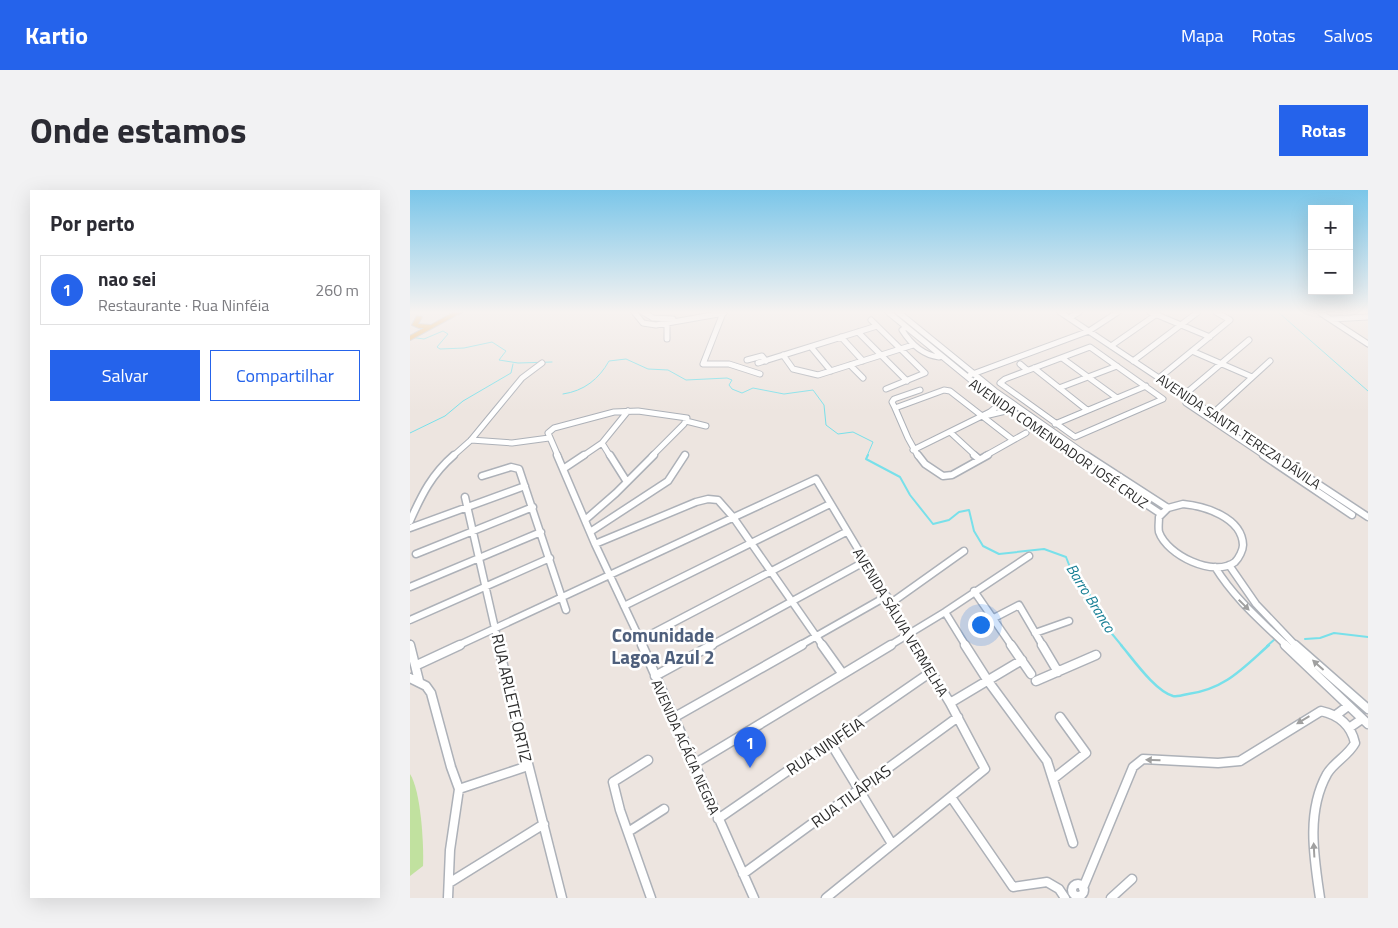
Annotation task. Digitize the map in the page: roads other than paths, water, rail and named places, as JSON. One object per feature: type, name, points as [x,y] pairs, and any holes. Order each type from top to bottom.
[{"type":"street","points":[[711,345],[703,364],[729,364],[760,374]]},
{"type":"street","points":[[758,363],[817,345]]},
{"type":"street","points":[[848,345],[863,361]]},
{"type":"street","points":[[871,345],[907,381]]},
{"type":"street","points":[[886,389],[925,373],[897,345]]},
{"type":"street","points":[[783,355],[793,369],[818,375],[913,345]]},
{"type":"street","points":[[913,345],[932,357],[939,357]]},
{"type":"street","name":"AVENIDA COMENDADOR JOSÉ CRUZ","points":[[925,345],[964,377],[1099,476],[1162,514]]},
{"type":"street","name":"AVENIDA COMENDADOR JOSÉ CRUZ","points":[[935,345],[1027,414],[1168,508]]},
{"type":"street","points":[[964,377],[1051,345]]},
{"type":"street","points":[[1133,361],[1155,345]]},
{"type":"street","points":[[1159,378],[1200,345]]},
{"type":"street","points":[[1184,395],[1243,345]]},
{"type":"street","points":[[1088,346],[1162,397],[1163,400],[1077,436],[1071,435],[1034,409],[1024,405],[1000,383],[1002,380],[1062,358],[1088,346]]},
{"type":"street","name":"AVENIDA SANTA TEREZA DÁVILA","points":[[1111,346],[1368,517]]},
{"type":"street","points":[[811,347],[831,371]]},
{"type":"street","points":[[1192,351],[1252,377]]},
{"type":"street","points":[[747,360],[760,356],[774,366]]},
{"type":"street","points":[[1062,358],[1117,398]]},
{"type":"street","points":[[1212,414],[1270,361]]},
{"type":"street","points":[[410,521],[422,494],[439,468],[471,440],[520,381],[542,364]]},
{"type":"street","points":[[850,364],[863,378]]},
{"type":"street","points":[[1020,364],[1027,370]]},
{"type":"street","points":[[1059,388],[1117,366]]},
{"type":"street","points":[[1034,368],[1087,410]]},
{"type":"street","points":[[1055,424],[1146,386]]},
{"type":"street","points":[[920,390],[893,400],[895,408],[913,450],[932,469],[940,475],[946,476]]},
{"type":"street","points":[[895,408],[948,390],[1013,440]]},
{"type":"street","points":[[1186,403],[1352,515]]},
{"type":"street","points":[[913,450],[983,416],[1001,404]]},
{"type":"street","points":[[1027,414],[1034,409]]},
{"type":"street","points":[[983,416],[1010,410]]},
{"type":"street","points":[[471,440],[518,443],[549,435],[595,416],[628,411],[686,419],[706,426]]},
{"type":"street","points":[[563,469],[602,443],[628,411]]},
{"type":"street","points":[[585,520],[627,482],[686,419]]},
{"type":"street","points":[[950,432],[979,459]]},
{"type":"street","name":"AVENIDA COMENDADOR JOSÉ CRUZ","points":[[946,476],[1026,434]]},
{"type":"street","name":"AVENIDA ACÁCIA NEGRA","points":[[549,435],[594,544],[640,640],[754,898]]},
{"type":"street","points":[[602,443],[627,482]]},
{"type":"street","points":[[590,532],[668,481],[675,474],[686,454]]},
{"type":"street","points":[[482,476],[516,467],[520,471],[566,610]]},
{"type":"street","name":"AVENIDA SÁLVIA VERMELHA","points":[[733,517],[816,479],[958,717],[985,766],[983,772],[951,796]]},
{"type":"street","points":[[410,528],[525,486]]},
{"type":"street","name":"RUA ARLETE ORTIZ","points":[[465,497],[484,588],[562,898]]},
{"type":"street","points":[[594,544],[696,502],[708,499],[718,500],[752,543],[791,602],[842,673]]},
{"type":"street","points":[[624,606],[830,504]]},
{"type":"street","name":"AVENIDA COMENDADOR JOSÉ CRUZ","points":[[1183,504],[1195,505],[1213,511],[1229,521],[1240,535],[1243,548],[1240,557],[1229,565],[1215,567],[1190,561],[1168,546],[1158,529],[1158,520],[1168,508],[1183,504]]},
{"type":"street","points":[[416,554],[533,507]]},
{"type":"street","points":[[417,666],[733,517]]},
{"type":"street","points":[[410,587],[541,532]]},
{"type":"street","points":[[640,640],[846,532]]},
{"type":"street","points":[[673,718],[816,636],[889,600],[964,551]]},
{"type":"street","points":[[694,764],[945,612],[1029,556]]},
{"type":"street","points":[[410,620],[550,558]]},
{"type":"street","points":[[655,676],[864,562]]},
{"type":"street","points":[[1229,565],[1250,596],[1293,642],[1368,709]]},
{"type":"street","points":[[1215,567],[1240,602],[1365,721],[1349,728]]},
{"type":"street","points":[[974,591],[1031,674]]},
{"type":"street","points":[[994,618],[1019,605],[1058,672]]},
{"type":"street","points":[[945,612],[988,681],[1047,761],[1073,843]]},
{"type":"street","points":[[1036,633],[1069,621]]},
{"type":"street","points":[[410,644],[417,666],[414,679],[426,686],[431,693],[451,768],[459,789],[452,827],[448,898]]},
{"type":"street","points":[[1036,681],[1096,655]]},
{"type":"street","points":[[950,704],[1022,660]]},
{"type":"street","name":"RUA NINFÉIA","points":[[718,818],[931,672]]},
{"type":"street","points":[[1336,715],[1348,706]]},
{"type":"street","points":[[1084,893],[1133,767],[1138,761],[1150,759],[1218,763],[1240,761],[1266,747],[1319,711],[1336,715],[1349,728],[1355,743],[1351,750],[1327,772],[1318,794],[1312,826],[1314,858],[1320,898]]},
{"type":"street","name":"RUA TILÁPIAS","points":[[743,874],[958,717]]},
{"type":"street","points":[[1053,779],[1086,753],[1060,717]]},
{"type":"street","points":[[830,742],[892,844]]},
{"type":"street","points":[[648,760],[613,782],[651,898]]},
{"type":"street","points":[[459,789],[528,766]]},
{"type":"street","points":[[826,898],[951,796],[1006,880],[1013,887],[1021,887],[1043,880],[1051,882],[1065,898]]},
{"type":"street","points":[[628,832],[664,809]]},
{"type":"street","points":[[449,883],[544,824]]},
{"type":"street","points":[[1111,898],[1132,880]]},
{"type":"waterway","points":[[439,345],[437,347],[440,349],[464,348],[478,345]]},
{"type":"waterway","points":[[497,345],[506,351],[499,360],[518,363],[552,362]]},
{"type":"waterway","points":[[1316,345],[1368,391]]},
{"type":"waterway","name":"Barro Branco","points":[[563,394],[578,390],[596,379],[609,361],[626,359],[648,369],[668,370],[686,380],[727,378],[732,380],[729,385],[732,389],[742,393],[753,388],[784,394],[813,390],[824,405],[826,425],[838,434],[853,432],[873,442],[867,456]]},
{"type":"waterway","points":[[410,433],[445,416],[463,401],[511,373],[513,364]]},
{"type":"waterway","name":"Barro Branco","points":[[868,455],[866,459],[900,477],[910,495],[933,524],[949,520],[959,512],[969,510],[974,531],[983,546],[999,554],[1044,549],[1066,557],[1073,575],[1090,595],[1108,629],[1122,646]]},
{"type":"waterway","name":"Barro Branco","points":[[1305,639],[1320,638],[1334,633],[1368,637]]},
{"type":"waterway","name":"Barro Branco","points":[[1267,646],[1275,639]]},
{"type":"waterway","name":"Barro Branco","points":[[1121,645],[1159,688],[1173,696],[1201,691],[1223,682],[1242,669],[1269,645]]},
{"type":"place","name":"nao sei","points":[[750,768]]},
{"type":"district","name":"Comunidade Lagoa Azul 2","points":[[663,645]]}]
